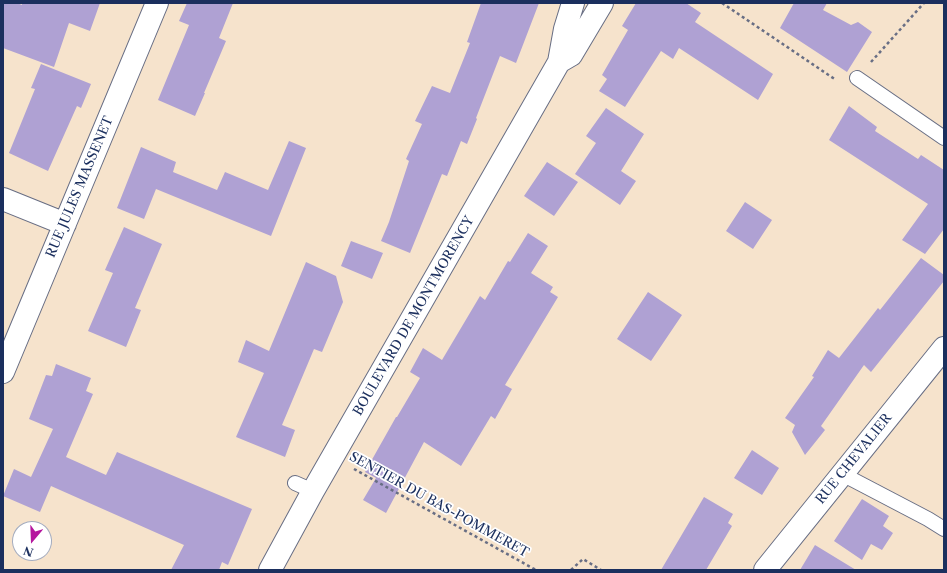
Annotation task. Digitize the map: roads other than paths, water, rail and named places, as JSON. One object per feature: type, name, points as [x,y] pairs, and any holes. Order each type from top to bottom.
[{"type":"street","name":"RUE JULES MASSENET","points":[[3,372],[157,3]]},
{"type":"street","name":"BOULEVARD DE MONTMORENCY","points":[[270,570],[304,487],[333,457],[559,62],[565,29],[574,3]]},
{"type":"street","name":"BOULEVARD DE MONTMORENCY","points":[[559,62],[571,55],[602,3]]},
{"type":"street","points":[[3,199],[65,224]]},
{"type":"street","name":"RUE CHEVALIER","points":[[764,570],[944,348]]},
{"type":"lane","points":[[857,78],[944,138]]},
{"type":"lane","points":[[842,474],[928,519],[944,529]]}]
